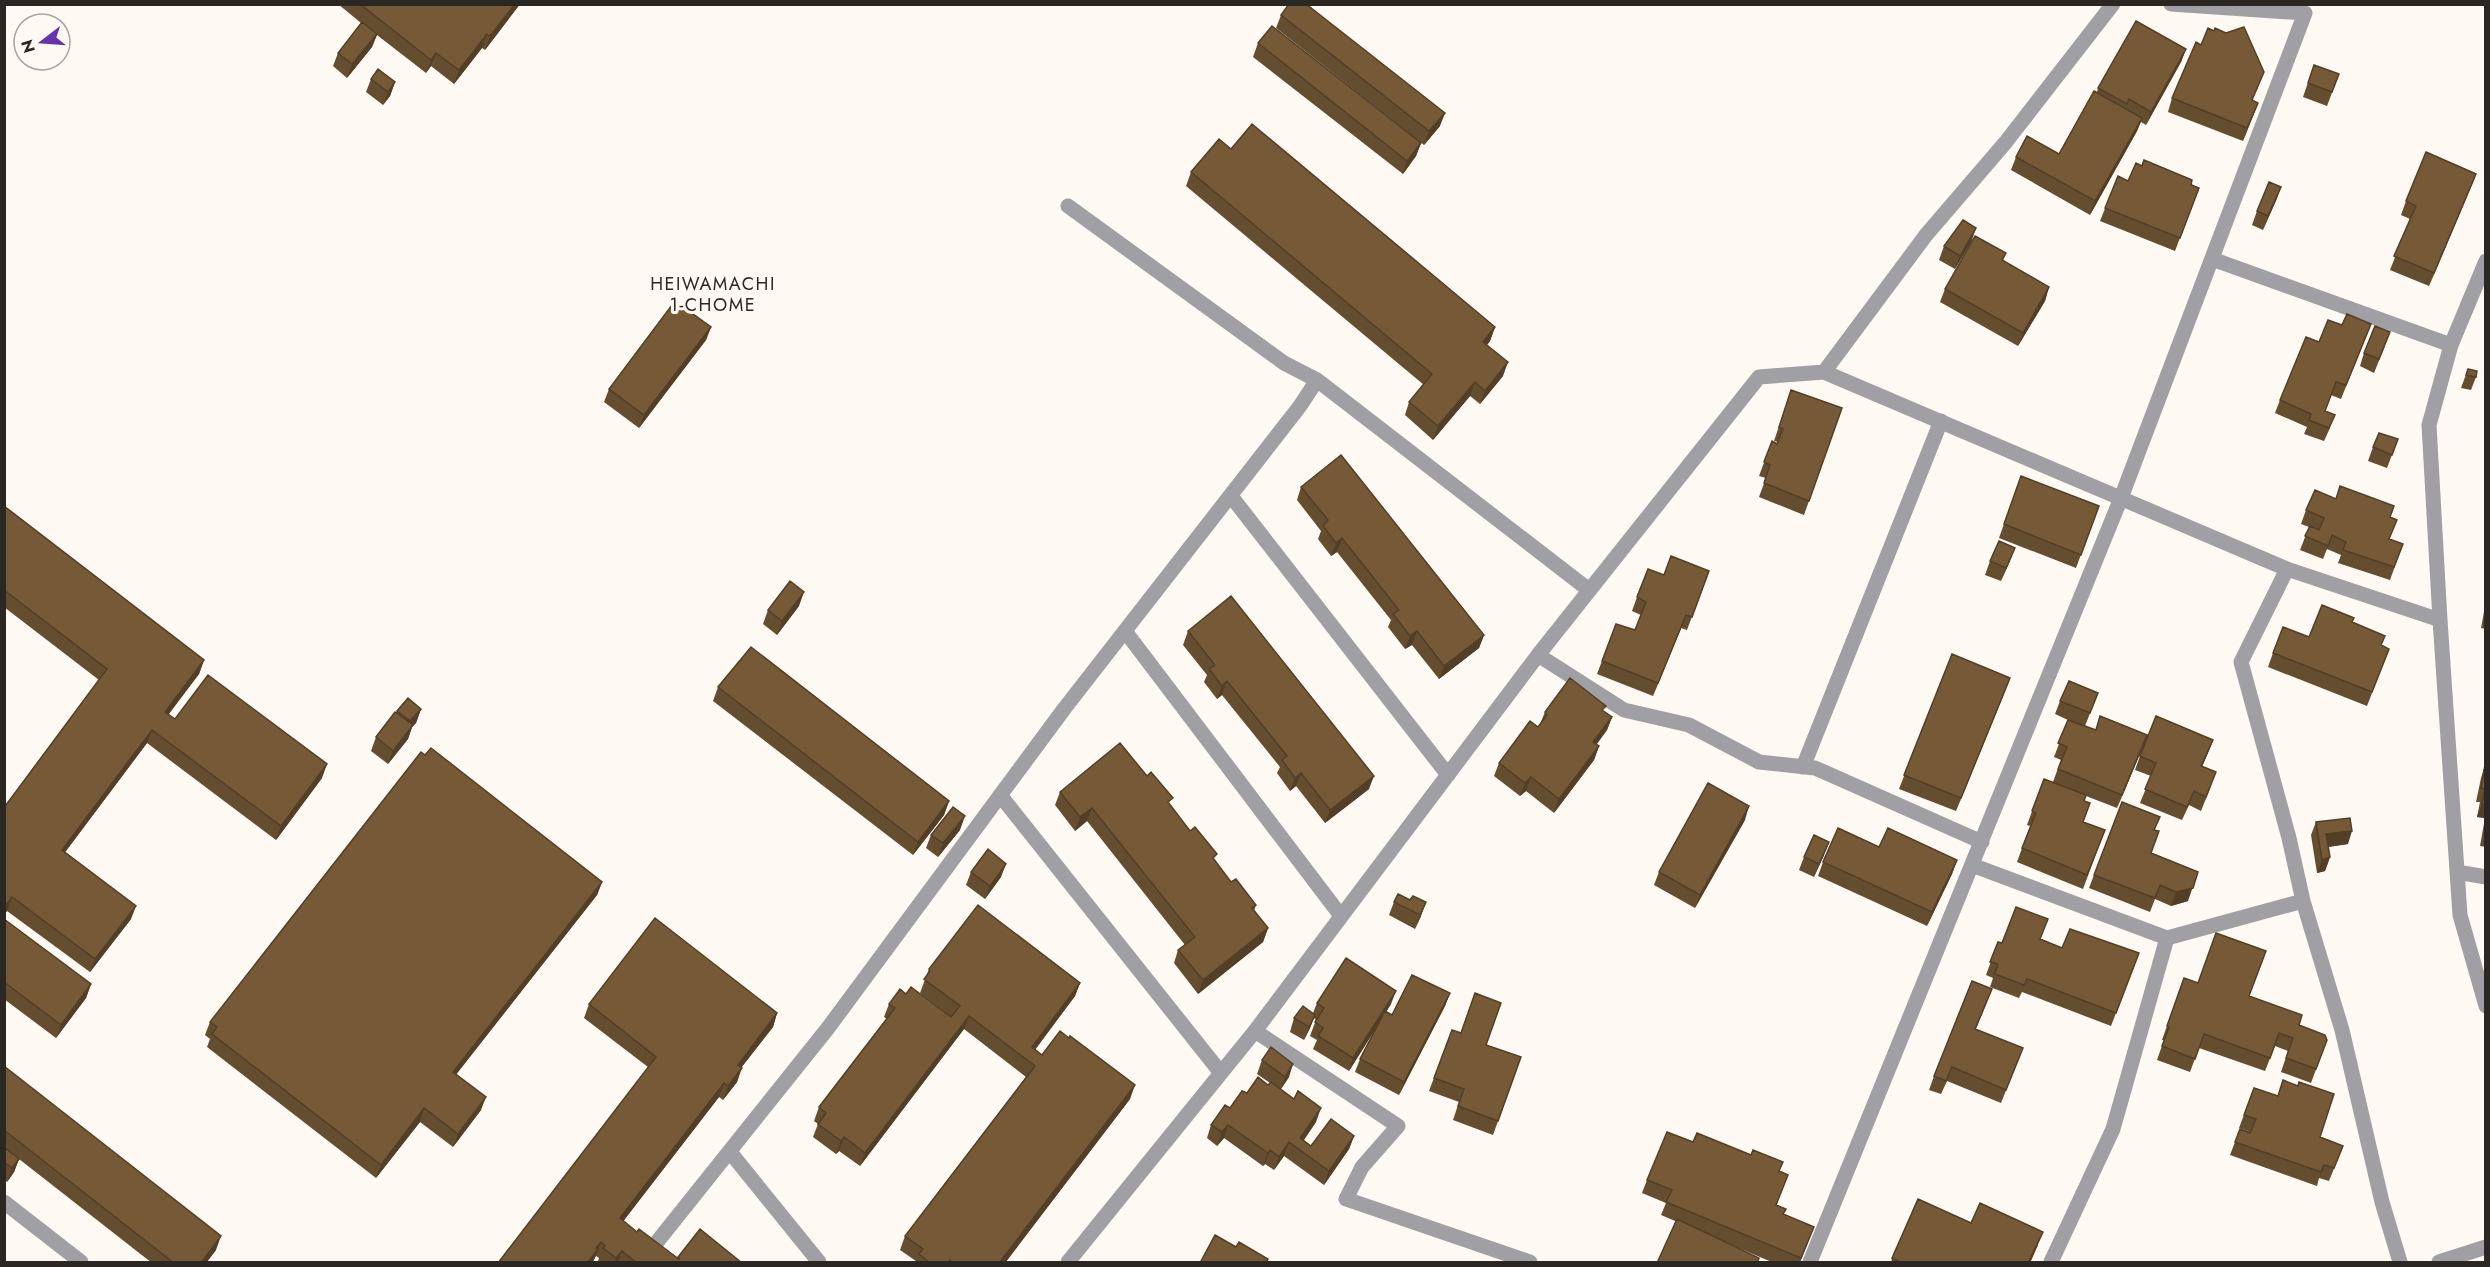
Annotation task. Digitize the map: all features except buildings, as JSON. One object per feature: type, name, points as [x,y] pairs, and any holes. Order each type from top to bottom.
[{"type":"street","points":[[1824,372],[1926,235],[2005,143],[2113,4]]},
{"type":"street","points":[[1810,1263],[2121,498],[2307,9],[2171,4]]},
{"type":"street","points":[[1068,206],[1284,363],[1317,380],[1589,590]]},
{"type":"street","points":[[2212,259],[2451,345]]},
{"type":"street","points":[[2486,261],[2451,345],[2429,425],[2460,915],[2486,1006]]},
{"type":"street","points":[[1068,1263],[1255,1031],[1538,655],[1759,377],[1824,372],[2287,569],[2440,620]]},
{"type":"street","points":[[641,1263],[828,1028],[1000,795],[1300,406],[1317,380]]},
{"type":"street","points":[[1803,767],[1941,421]]},
{"type":"street","points":[[1231,496],[1448,775]]},
{"type":"street","points":[[2287,569],[2241,662],[2289,838],[2302,901],[2342,1030],[2382,1202],[2400,1263]]},
{"type":"street","points":[[1125,631],[1341,916]]},
{"type":"street","points":[[1538,655],[1624,710],[1689,725],[1759,762],[1815,768],[1982,842]]},
{"type":"street","points":[[1000,795],[1221,1072]]},
{"type":"street","points":[[1972,865],[2167,938],[2302,901]]},
{"type":"street","points":[[2457,872],[2486,877]]},
{"type":"street","points":[[2051,1263],[2113,1130],[2167,938]]},
{"type":"street","points":[[1255,1031],[1398,1126],[1362,1167],[1346,1199],[1530,1263]]},
{"type":"street","points":[[730,1152],[819,1263]]},
{"type":"street","points":[[4,1202],[81,1263]]},
{"type":"street","points":[[2439,1263],[2486,1247]]},
{"type":"district","name":"HEIWAMACHI 1-CHOME","points":[[713,294]]}]
